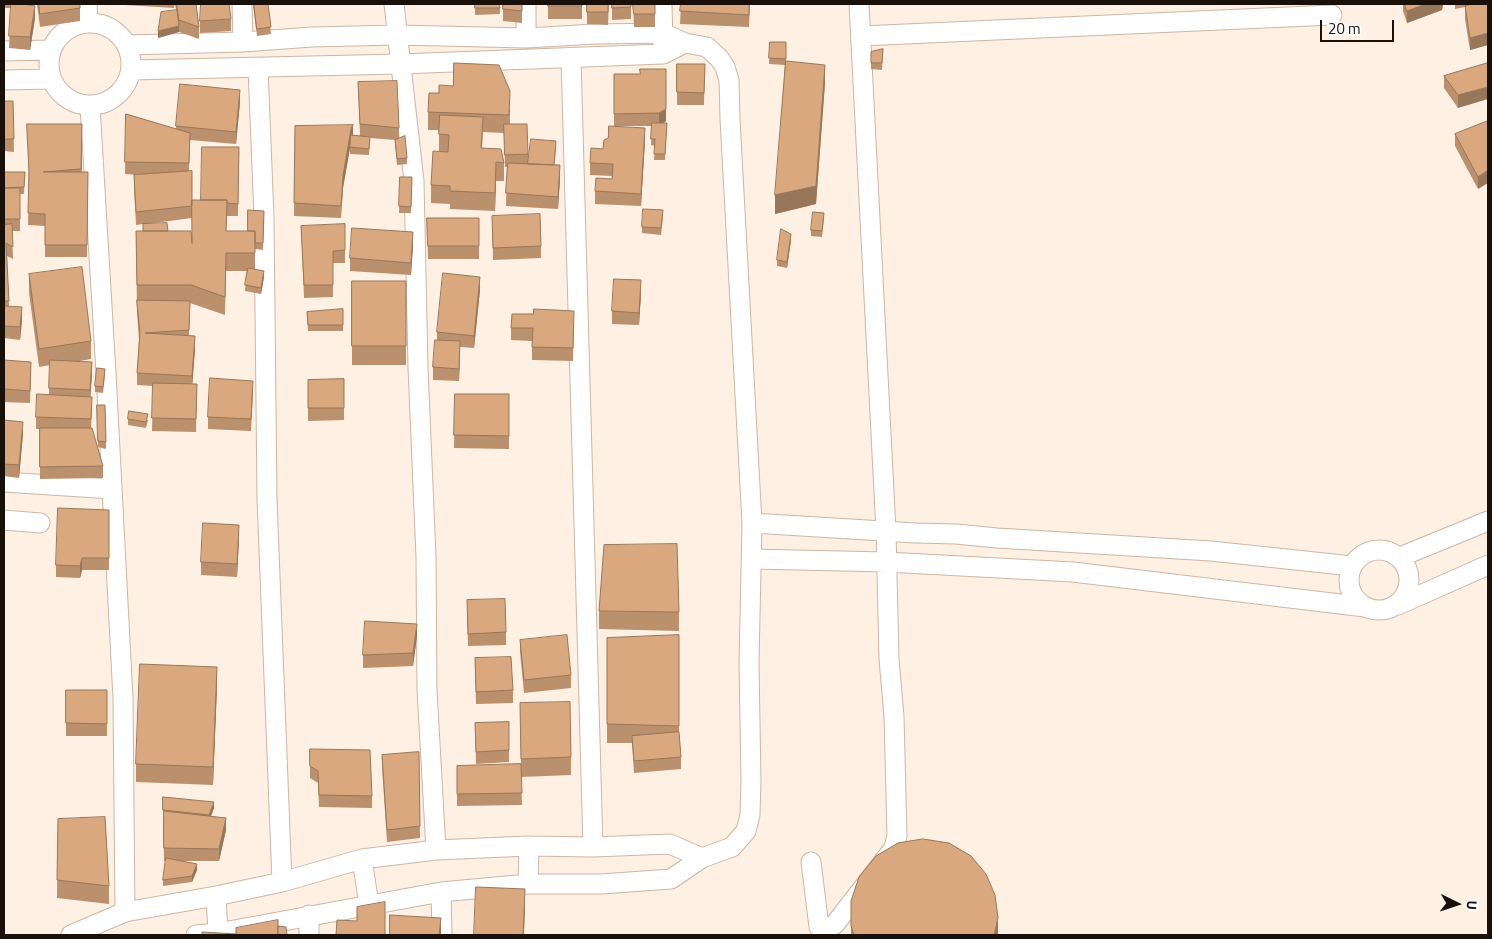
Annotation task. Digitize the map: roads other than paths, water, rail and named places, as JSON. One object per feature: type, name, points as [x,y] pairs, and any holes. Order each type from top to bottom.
[{"type":"street","points":[[87,4],[88,23]]},
{"type":"street","points":[[242,4],[243,42]]},
{"type":"street","points":[[394,4],[414,181],[418,367],[426,557],[427,690],[436,850]]},
{"type":"street","points":[[526,4],[526,38]]},
{"type":"street","points":[[662,4],[664,54]]},
{"type":"street","points":[[811,862],[819,927],[827,930],[835,924],[894,848],[897,836],[894,716],[888,659],[886,532],[859,4]]},
{"type":"street","points":[[861,36],[1332,16]]},
{"type":"street","points":[[88,23],[96,23],[111,28],[117,33],[127,45],[131,61],[131,70],[127,82],[120,93],[109,101],[90,106],[78,104],[66,98],[57,90],[48,65],[51,50],[59,36],[66,30],[88,23]]},
{"type":"street","points":[[127,45],[397,35],[526,38],[663,33],[686,43],[707,47],[712,50],[725,67],[729,80],[752,523],[749,664],[752,780],[750,815],[746,831],[732,847],[702,858],[672,880],[601,884],[528,884],[441,892],[196,935]]},
{"type":"street","points":[[131,70],[400,64],[664,54],[686,43]]},
{"type":"street","points":[[4,50],[51,50]]},
{"type":"street","points":[[570,58],[593,847]]},
{"type":"street","points":[[258,68],[264,217],[267,499],[282,882]]},
{"type":"street","points":[[4,80],[52,79]]},
{"type":"street","points":[[90,106],[123,698],[126,912]]},
{"type":"street","points":[[4,482],[112,489]]},
{"type":"street","points":[[4,520],[40,523]]},
{"type":"street","points":[[752,523],[1211,551],[1352,566]]},
{"type":"street","points":[[1400,557],[1486,528]]},
{"type":"street","points":[[1073,572],[1074,543]]},
{"type":"street","points":[[1365,607],[1350,589],[1350,574],[1352,566],[1363,554],[1378,550],[1393,553],[1400,557],[1408,570],[1409,586],[1402,600],[1396,606]]},
{"type":"street","points":[[752,559],[886,562],[1073,572],[1365,607],[1373,610],[1396,606],[1488,565]]},
{"type":"street","points":[[71,935],[126,912],[282,882],[362,860],[436,850],[529,846],[593,847],[670,844],[702,858]]},
{"type":"street","points":[[528,884],[529,846]]},
{"type":"street","points":[[362,860],[369,905]]},
{"type":"street","points":[[441,892],[442,935]]},
{"type":"street","points":[[216,896],[218,932]]},
{"type":"street","points":[[309,915],[309,935]]}]
